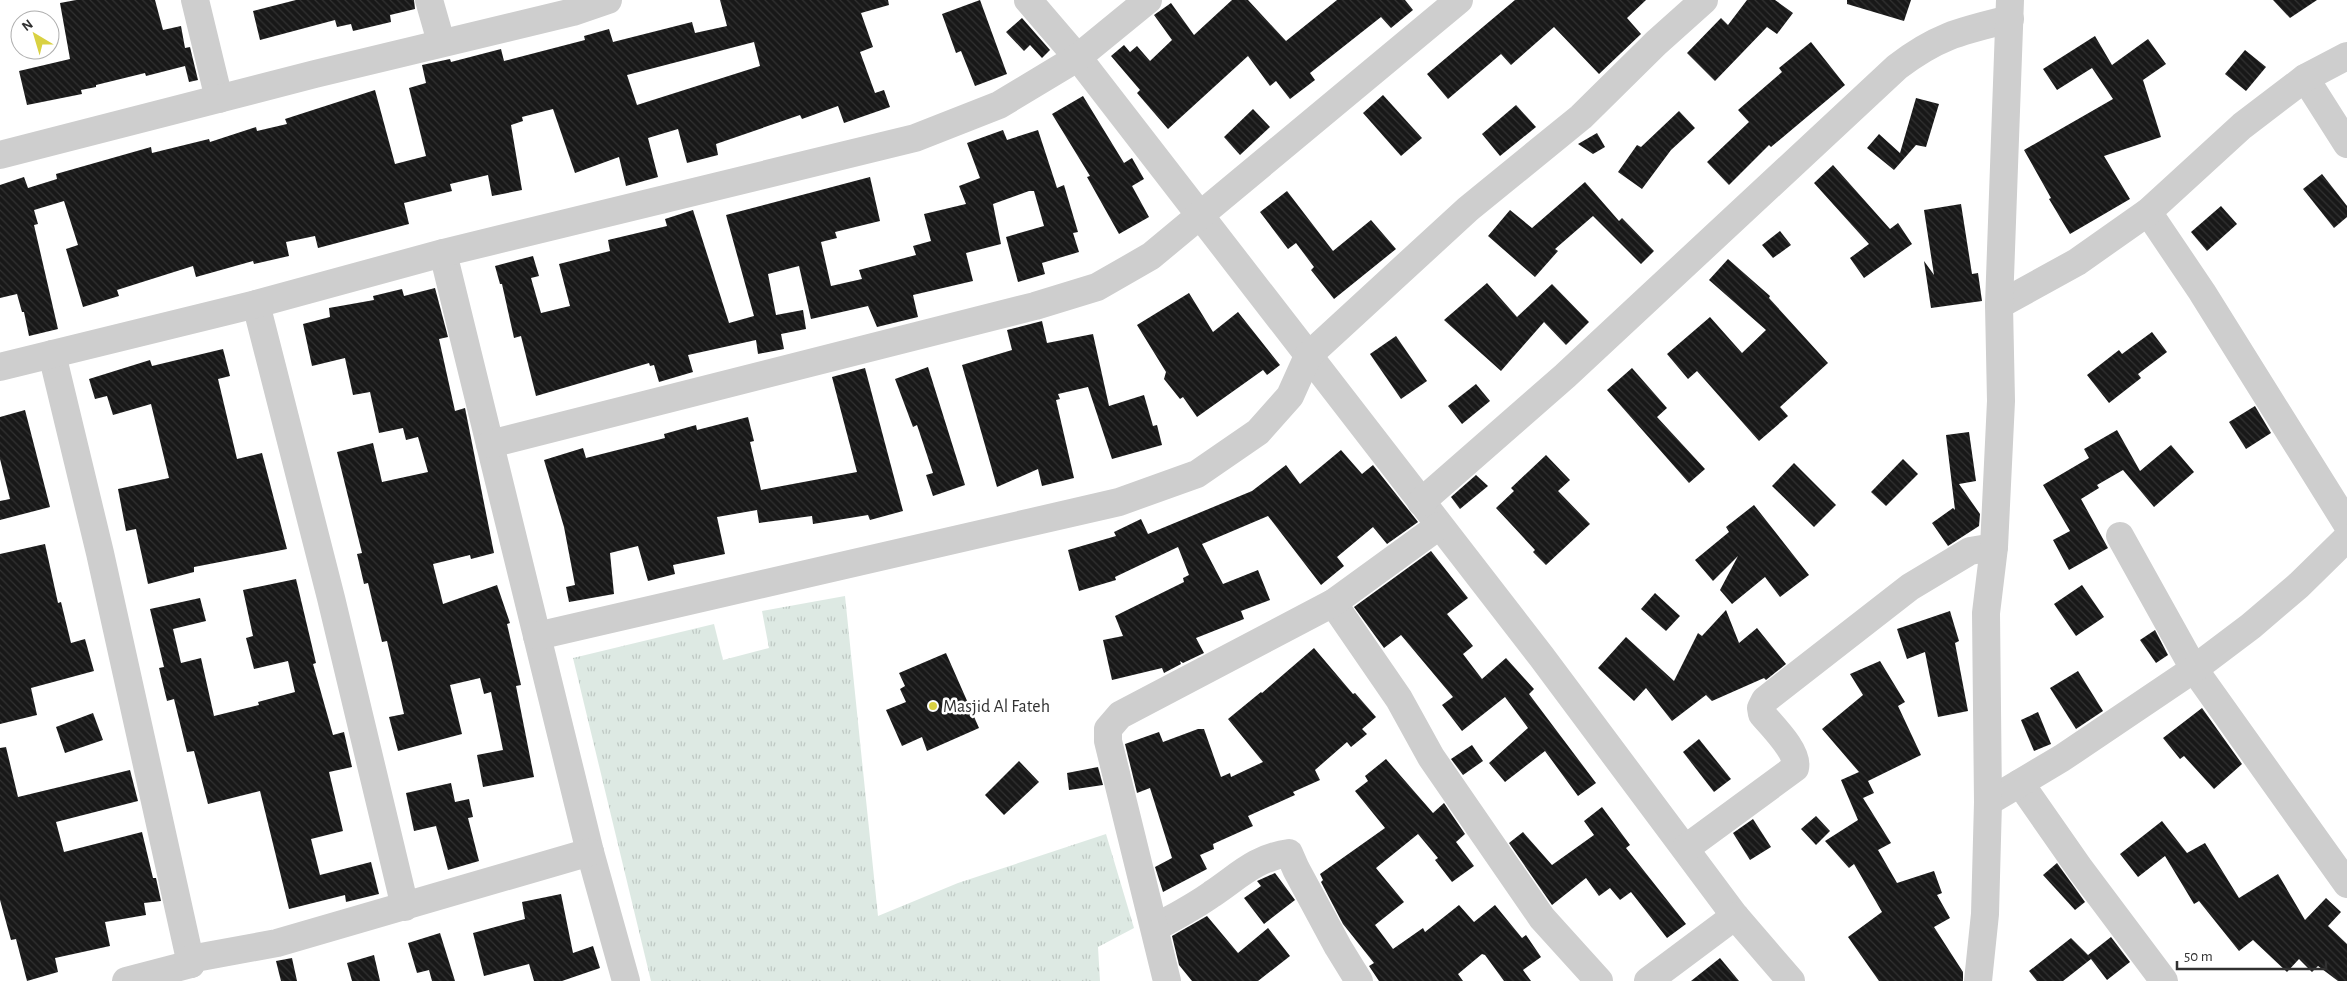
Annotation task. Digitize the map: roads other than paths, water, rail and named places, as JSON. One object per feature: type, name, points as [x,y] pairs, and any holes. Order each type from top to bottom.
[{"type":"street","points":[[195,0],[219,98]]},
{"type":"street","points":[[429,0],[441,42]]},
{"type":"street","points":[[0,155],[441,42],[573,12],[608,0]]},
{"type":"street","points":[[1028,0],[1078,58],[1547,663],[1735,916],[1791,981]]},
{"type":"street","points":[[0,367],[256,304],[443,253],[915,138],[999,106],[1078,58],[1148,0]]},
{"type":"street","points":[[490,444],[1025,309],[1097,287],[1151,256],[1199,214],[1460,0]]},
{"type":"street","points":[[537,636],[1119,502],[1197,474],[1258,432],[1290,396],[1308,356],[1468,209],[1580,116],[1704,0]]},
{"type":"street","points":[[1421,502],[1564,376],[1897,68],[1937,40],[2010,10],[1999,305],[2001,401],[1994,547],[1986,613],[1988,802],[1985,914],[1978,981]]},
{"type":"street","points":[[1999,305],[2077,262],[2148,212],[2242,126],[2305,78],[2347,56]]},
{"type":"street","points":[[2305,78],[2347,144]]},
{"type":"street","points":[[2148,212],[2202,292],[2347,524]]},
{"type":"street","points":[[443,253],[590,852],[626,981]]},
{"type":"street","points":[[256,304],[331,598],[405,907]]},
{"type":"street","points":[[52,354],[100,553],[195,968]]},
{"type":"street","points":[[1167,981],[1108,741],[1108,728],[1120,715],[1333,603],[1439,526]]},
{"type":"street","points":[[2120,536],[2194,668],[2347,884]]},
{"type":"street","points":[[1988,802],[2062,758],[2194,668],[2250,626],[2299,585],[2347,538]]},
{"type":"street","points":[[1686,848],[1795,768],[1796,762],[1792,751],[1762,714],[1761,708],[1765,700],[1910,587],[1970,551],[1994,547]]},
{"type":"street","points":[[1333,603],[1399,699],[1431,757],[1542,918],[1599,981]]},
{"type":"street","points":[[2020,783],[2080,869],[2164,981]]},
{"type":"street","points":[[126,981],[195,968],[590,852]]},
{"type":"street","points":[[1155,928],[1210,896],[1254,864],[1271,856],[1289,853],[1338,947],[1359,981]]},
{"type":"street","points":[[1648,981],[1735,916]]},
{"type":"place","name":"Masjid Al Fateh","points":[[933,706]]}]
